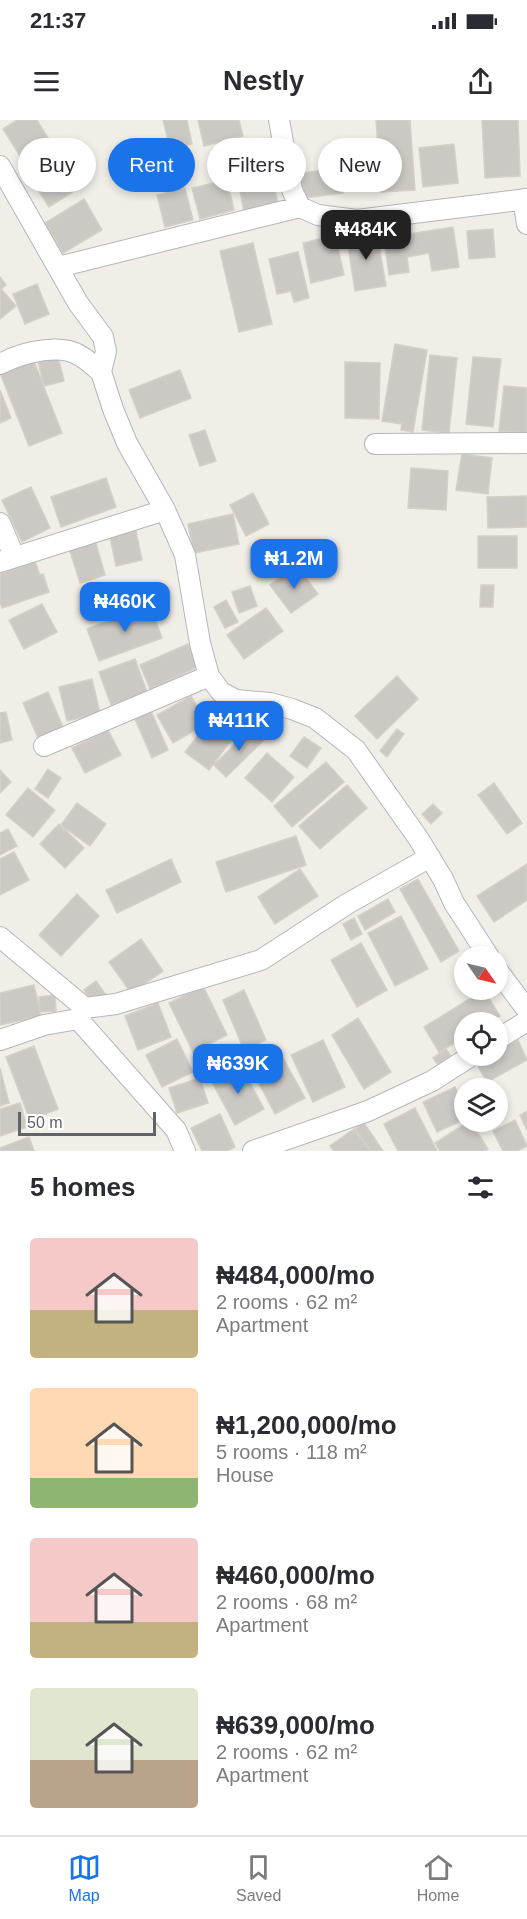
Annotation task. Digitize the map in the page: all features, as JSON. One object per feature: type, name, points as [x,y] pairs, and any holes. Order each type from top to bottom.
[{"type":"street","points":[[279,120],[292,190],[300,207]]},
{"type":"street","points":[[0,166],[78,303],[103,337],[106,351],[101,372],[113,409],[127,443],[165,510],[185,555],[200,643],[209,676],[221,692],[236,700],[270,703],[292,708],[315,718],[356,750],[376,775],[430,857],[454,903],[482,946]]},
{"type":"street","points":[[58,267],[300,207],[318,215],[357,220],[525,199],[527,224]]},
{"type":"street","points":[[0,364],[11,358],[48,350],[69,351],[82,356],[101,372]]},
{"type":"street","points":[[375,444],[527,443]]},
{"type":"street","points":[[0,523],[7,559],[165,510]]},
{"type":"street","points":[[44,746],[209,676]]},
{"type":"street","points":[[0,1040],[81,1013],[261,960],[347,904],[430,857]]},
{"type":"street","points":[[0,937],[81,1013],[176,1130],[185,1151]]},
{"type":"street","points":[[508,984],[527,1010]]},
{"type":"street","points":[[508,1033],[527,1021]]},
{"type":"street","points":[[253,1151],[368,1111],[432,1081],[455,1066]]},
{"type":"building","points":[[17,120],[37,120],[48,138],[18,138],[18,153],[3,129]]},
{"type":"building","points":[[163,120],[187,120],[191,138],[167,138]]},
{"type":"building","points":[[198,120],[239,120],[243,136],[207,138],[207,145],[204,146]]},
{"type":"building","points":[[376,120],[410,120],[415,190],[402,191],[402,138],[377,138]]},
{"type":"building","points":[[482,120],[518,120],[520,176],[485,178]]},
{"type":"building","points":[[454,144],[458,183],[423,187],[419,148]]},
{"type":"building","points":[[318,171],[318,192],[343,193],[304,198],[306,172]]},
{"type":"building","points":[[207,185],[207,192],[230,192],[234,210],[200,219],[193,192],[195,192],[195,187]]},
{"type":"building","points":[[39,192],[72,192],[49,207]]},
{"type":"building","points":[[186,192],[193,220],[165,227],[157,195]]},
{"type":"building","points":[[240,192],[275,192],[279,211],[245,217]]},
{"type":"building","points":[[84,199],[102,230],[63,253],[45,223]]},
{"type":"building","points":[[453,227],[459,267],[432,271],[429,253],[407,257],[409,272],[389,275],[384,238]]},
{"type":"building","points":[[493,229],[495,257],[469,259],[467,231]]},
{"type":"building","points":[[372,230],[373,235],[377,234],[386,286],[355,291],[347,239],[357,237],[356,233]]},
{"type":"building","points":[[335,235],[344,275],[311,283],[303,243]]},
{"type":"building","points":[[253,243],[272,324],[239,332],[220,251]]},
{"type":"building","points":[[298,252],[309,298],[294,302],[291,291],[277,294],[269,259]]},
{"type":"building","points":[[0,277],[6,285],[1,289],[16,306],[0,319]]},
{"type":"building","points":[[37,284],[49,314],[25,324],[13,294]]},
{"type":"building","points":[[395,344],[427,350],[413,432],[401,430],[402,424],[382,421]]},
{"type":"building","points":[[430,355],[457,358],[449,433],[422,430]]},
{"type":"building","points":[[58,357],[64,381],[44,386],[38,362]]},
{"type":"building","points":[[473,357],[501,359],[493,427],[466,424]]},
{"type":"building","points":[[33,359],[62,433],[29,446],[0,373]]},
{"type":"building","points":[[345,362],[380,363],[379,419],[345,418]]},
{"type":"building","points":[[180,370],[191,398],[140,418],[129,390]]},
{"type":"building","points":[[504,386],[527,388],[527,433],[499,431]]},
{"type":"building","points":[[0,390],[11,418],[0,423]]},
{"type":"building","points":[[205,430],[216,461],[200,466],[189,435]]},
{"type":"building","points":[[462,454],[492,458],[488,494],[456,490]]},
{"type":"building","points":[[411,468],[448,471],[446,510],[408,508]]},
{"type":"building","points":[[106,478],[116,507],[61,527],[51,497]]},
{"type":"building","points":[[31,487],[50,528],[22,542],[2,500]]},
{"type":"building","points":[[253,493],[269,524],[246,536],[230,505]]},
{"type":"building","points":[[527,496],[527,527],[488,528],[487,497]]},
{"type":"building","points":[[233,514],[239,544],[194,553],[188,524]]},
{"type":"building","points":[[135,527],[142,560],[116,566],[109,532]]},
{"type":"building","points":[[478,536],[517,536],[517,568],[478,568]]},
{"type":"building","points":[[95,540],[105,575],[80,583],[69,548]]},
{"type":"building","points":[[35,562],[40,575],[43,574],[49,592],[2,608],[0,574]]},
{"type":"building","points":[[297,566],[318,594],[291,613],[270,585]]},
{"type":"building","points":[[481,585],[494,585],[493,607],[480,607]]},
{"type":"building","points":[[250,586],[257,606],[239,613],[232,592]]},
{"type":"building","points":[[226,600],[238,622],[225,628],[214,607]]},
{"type":"building","points":[[42,604],[57,632],[24,649],[9,620]]},
{"type":"building","points":[[150,605],[162,638],[99,661],[87,629]]},
{"type":"building","points":[[266,608],[283,631],[244,659],[227,635]]},
{"type":"building","points":[[188,644],[198,667],[150,689],[140,665]]},
{"type":"building","points":[[135,659],[147,692],[111,705],[99,672]]},
{"type":"building","points":[[397,676],[418,699],[377,739],[355,716]]},
{"type":"building","points":[[92,679],[100,713],[67,721],[59,687]]},
{"type":"building","points":[[48,692],[63,727],[38,738],[23,703]]},
{"type":"building","points":[[191,696],[207,723],[173,743],[157,715]]},
{"type":"building","points":[[235,704],[252,717],[241,733],[223,721]]},
{"type":"building","points":[[151,711],[168,750],[152,758],[135,719]]},
{"type":"building","points":[[6,712],[12,740],[0,743],[0,713]]},
{"type":"building","points":[[270,719],[279,725],[270,737],[261,731]]},
{"type":"building","points":[[210,720],[233,738],[209,770],[185,752]]},
{"type":"building","points":[[252,727],[264,740],[226,777],[214,765]]},
{"type":"building","points":[[397,729],[404,734],[387,757],[380,751]]},
{"type":"building","points":[[108,730],[121,755],[85,773],[72,748]]},
{"type":"building","points":[[304,737],[321,748],[307,768],[290,756]]},
{"type":"building","points":[[267,753],[294,777],[272,802],[245,778]]},
{"type":"building","points":[[326,762],[344,782],[292,827],[274,806]]},
{"type":"building","points":[[48,769],[61,778],[48,798],[35,789]]},
{"type":"building","points":[[0,770],[11,782],[0,793]]},
{"type":"building","points":[[494,783],[522,823],[507,834],[478,795]]},
{"type":"building","points":[[347,785],[367,808],[320,849],[299,826]]},
{"type":"building","points":[[28,788],[55,810],[33,837],[6,815]]},
{"type":"building","points":[[77,803],[106,824],[90,846],[61,825]]},
{"type":"building","points":[[433,804],[442,813],[431,824],[422,814]]},
{"type":"building","points":[[59,824],[84,848],[65,868],[40,844]]},
{"type":"building","points":[[8,829],[17,846],[0,855],[0,833]]},
{"type":"building","points":[[296,836],[306,865],[226,892],[216,862]]},
{"type":"building","points":[[14,852],[29,880],[0,895],[0,859]]},
{"type":"building","points":[[171,859],[181,882],[117,913],[106,890]]},
{"type":"building","points":[[527,864],[527,900],[494,922],[477,896]]},
{"type":"building","points":[[300,869],[318,896],[275,924],[258,897]]},
{"type":"building","points":[[418,879],[456,946],[454,946],[454,954],[441,962],[400,889]]},
{"type":"building","points":[[77,894],[99,916],[61,956],[39,935]]},
{"type":"building","points":[[388,899],[395,912],[365,930],[358,916]]},
{"type":"building","points":[[401,916],[428,969],[395,986],[368,933]]},
{"type":"building","points":[[354,918],[362,934],[351,940],[343,924]]},
{"type":"building","points":[[141,939],[163,971],[131,993],[109,962]]},
{"type":"building","points":[[361,943],[387,990],[357,1007],[331,960]]},
{"type":"building","points":[[96,981],[106,995],[93,1004],[84,990]]},
{"type":"building","points":[[34,985],[41,1016],[0,1025],[0,993]]},
{"type":"building","points":[[203,986],[227,1035],[193,1052],[169,1003]]},
{"type":"building","points":[[244,990],[266,1040],[244,1050],[223,1000]]},
{"type":"building","points":[[55,995],[56,1011],[40,1012],[39,997]]},
{"type":"building","points":[[468,1000],[490,1000],[498,1012],[454,1012],[454,1043],[439,1052],[424,1027]]},
{"type":"building","points":[[158,1003],[171,1037],[138,1050],[125,1016]]},
{"type":"building","points":[[358,1018],[391,1072],[364,1089],[332,1035]]},
{"type":"building","points":[[177,1039],[193,1072],[162,1087],[146,1055]]},
{"type":"building","points":[[323,1040],[345,1087],[313,1102],[291,1055]]},
{"type":"building","points":[[518,1040],[527,1060],[494,1078],[485,1078],[478,1066],[508,1066],[508,1046]]},
{"type":"building","points":[[34,1046],[58,1109],[30,1120],[6,1057]]},
{"type":"building","points":[[446,1049],[451,1056],[438,1065],[433,1058]]},
{"type":"building","points":[[283,1058],[305,1098],[275,1114],[254,1074]]},
{"type":"building","points":[[241,1066],[264,1109],[235,1125],[212,1082]]},
{"type":"building","points":[[0,1068],[9,1103],[0,1106]]},
{"type":"building","points":[[200,1078],[208,1103],[177,1113],[169,1088]]},
{"type":"building","points":[[454,1087],[454,1124],[437,1132],[423,1102]]},
{"type":"building","points":[[20,1103],[27,1127],[0,1136],[0,1109]]},
{"type":"building","points":[[415,1108],[437,1151],[398,1151],[384,1124]]},
{"type":"building","points":[[527,1111],[527,1130],[520,1115]]},
{"type":"building","points":[[220,1114],[235,1147],[227,1151],[202,1151],[191,1128]]},
{"type":"building","points":[[515,1120],[527,1146],[517,1151],[503,1151],[494,1132],[508,1132],[508,1124]]},
{"type":"building","points":[[364,1123],[383,1151],[371,1151],[355,1129]]},
{"type":"building","points":[[354,1129],[370,1151],[334,1151],[330,1146]]},
{"type":"building","points":[[454,1131],[477,1132],[488,1149],[485,1151],[440,1151],[435,1143]]},
{"type":"building","points":[[29,1137],[34,1151],[0,1151],[0,1148]]}]
